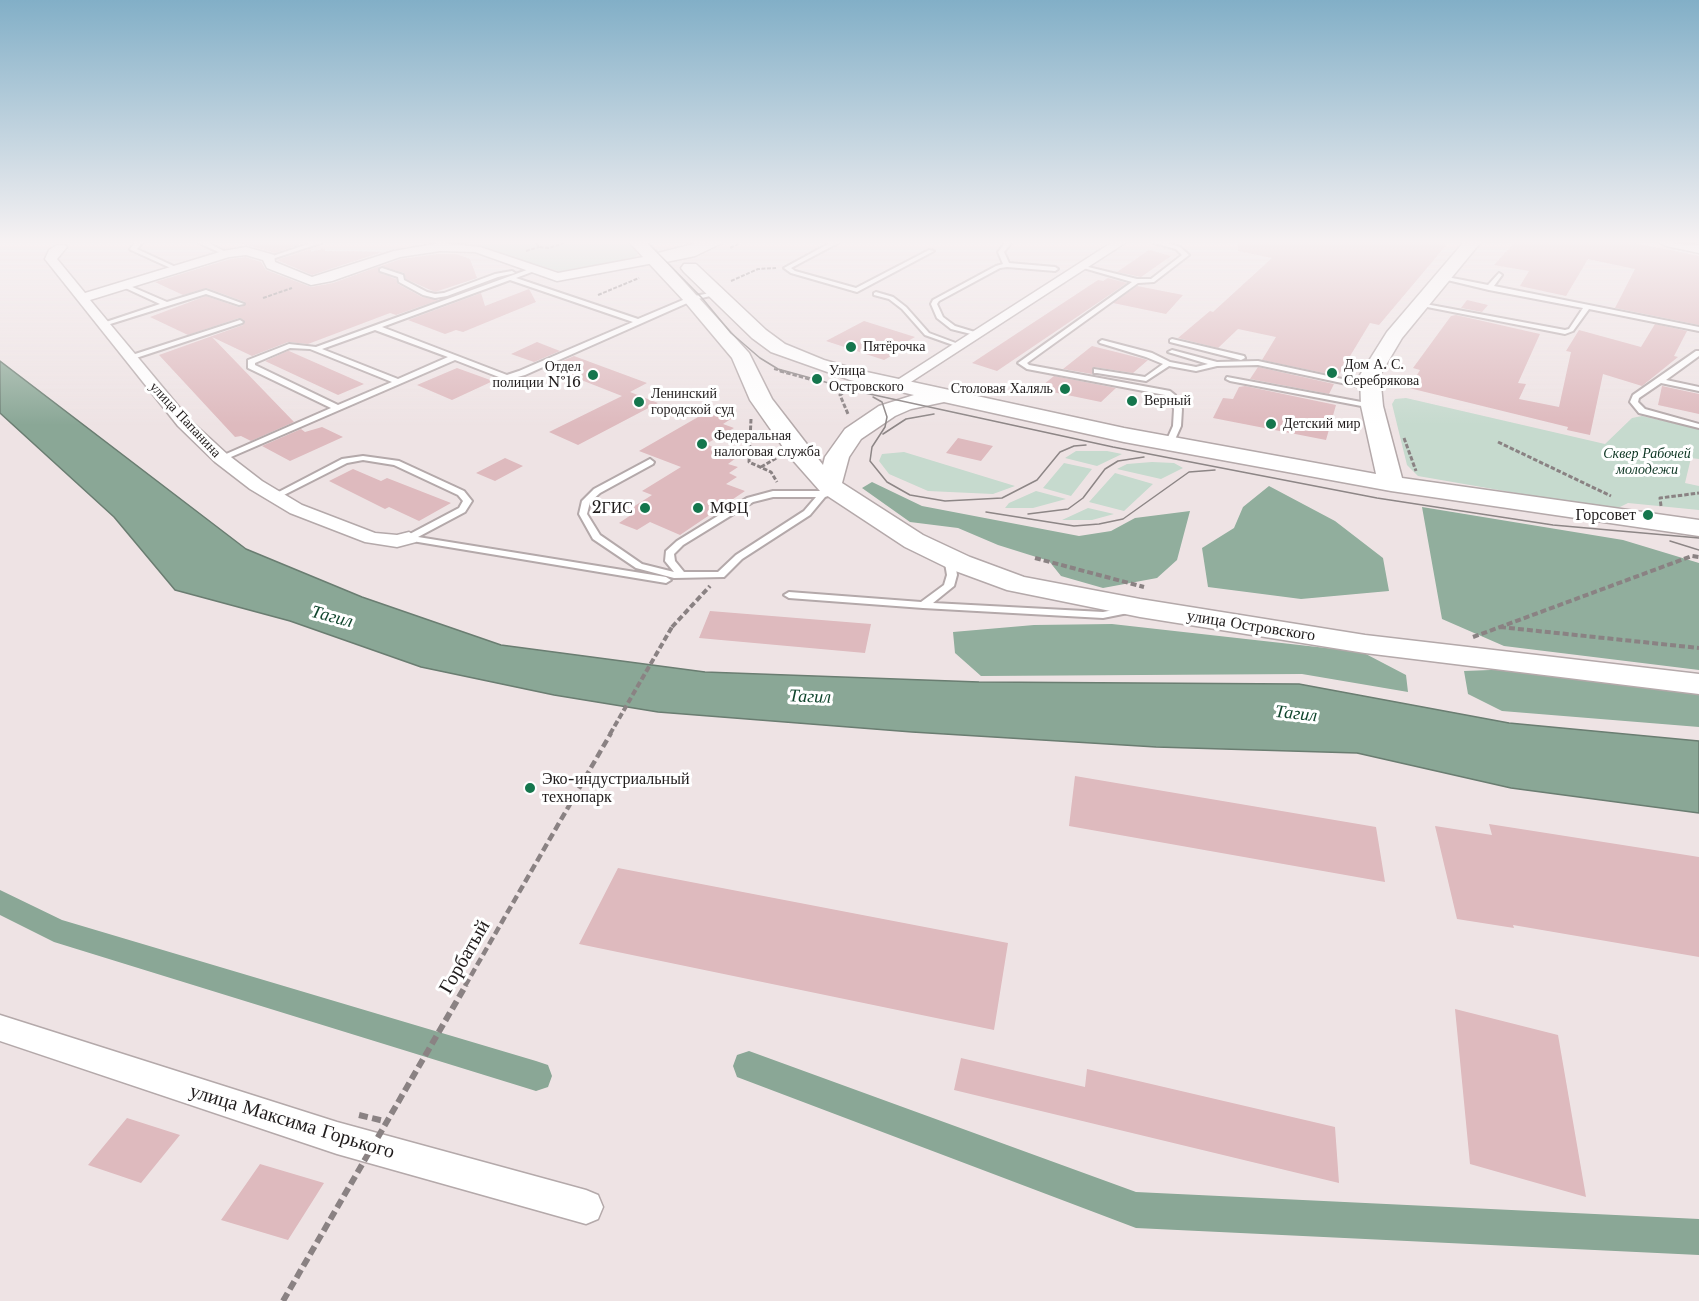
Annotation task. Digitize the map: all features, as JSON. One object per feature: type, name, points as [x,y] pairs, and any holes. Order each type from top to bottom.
[{"type":"main road","name":"улица Островского","points":[[697,304],[742,357],[761,400],[827,490],[941,554],[1017,584],[1147,598],[1365,644],[1699,684]]},
{"type":"main road","name":"улица Островского","points":[[726,304],[778,348],[809,361],[895,386],[1169,444],[1391,484],[1692,529]]},
{"type":"main road","points":[[1391,484],[1371,397],[1370,375],[1374,364],[1420,305]]},
{"type":"main road","points":[[750,376],[765,363],[809,361]]},
{"type":"main road","name":"улица Островского","points":[[827,490],[837,457],[853,434],[887,411],[906,403],[945,397]]},
{"type":"street","name":"улица Папанина","points":[[89,304],[184,423],[221,458],[296,508],[372,537],[397,541],[409,538]]},
{"type":"street","points":[[895,386],[1022,304]]},
{"type":"street","name":"улица Максима Горького","points":[[0,1028],[337,1138],[586,1207]]},
{"type":"lane","points":[[105,324],[165,304]]},
{"type":"lane","points":[[316,349],[441,304]]},
{"type":"lane","points":[[586,304],[637,321]]},
{"type":"lane","points":[[377,328],[499,376],[514,376],[678,304]]},
{"type":"lane","points":[[898,304],[927,334],[958,345]]},
{"type":"lane","points":[[934,304],[940,318],[953,328],[975,333]]},
{"type":"lane","points":[[1105,304],[1022,363],[1028,367],[1167,393],[1172,397],[1178,410],[1177,426],[1169,444]]},
{"type":"lane","points":[[1570,304],[1699,329]]},
{"type":"lane","points":[[1420,305],[1565,332],[1570,330],[1587,307]]},
{"type":"lane","points":[[130,357],[240,322]]},
{"type":"lane","points":[[1172,340],[1371,397]]},
{"type":"lane","points":[[1102,342],[1149,355],[1168,364],[1203,369],[1217,364]]},
{"type":"lane","points":[[336,407],[251,366],[255,359],[289,346],[316,349],[397,381]]},
{"type":"lane","points":[[1172,352],[1217,364],[1258,363]]},
{"type":"lane","points":[[1699,352],[1636,397],[1637,406],[1656,415],[1699,426]]},
{"type":"lane","points":[[221,458],[453,358]]},
{"type":"lane","points":[[1096,371],[1146,379],[1168,364]]},
{"type":"lane","points":[[1230,379],[1371,397]]},
{"type":"lane","points":[[1661,381],[1699,390]]},
{"type":"lane","points":[[275,496],[345,461],[363,458],[396,463],[461,493],[468,501],[462,510],[409,538]]},
{"type":"lane","points":[[650,462],[597,491],[586,501],[583,514],[596,537],[639,566],[686,575],[721,575],[739,557],[807,513],[827,490]]},
{"type":"lane","points":[[686,575],[670,561],[669,553],[680,543],[750,500],[760,496],[827,490]]},
{"type":"lane","points":[[409,538],[676,582],[686,575]]},
{"type":"lane","points":[[923,605],[949,586],[952,574],[950,562],[941,554]]},
{"type":"lane","points":[[789,595],[1103,615],[1147,598]]},
{"type":"path","points":[[774,369],[826,384]]},
{"type":"path","points":[[836,387],[846,390],[840,395],[848,414],[841,422]]},
{"type":"path","points":[[751,417],[748,462],[771,472],[778,484],[798,494]]},
{"type":"path","points":[[1401,429],[1417,473]]},
{"type":"path","points":[[1498,442],[1615,498]]},
{"type":"path","points":[[1468,638],[1692,556],[1699,557]]},
{"type":"path","points":[[1035,558],[1147,598]]},
{"type":"path","name":"Горбатый","points":[[283,1301],[672,627],[721,575]]},
{"type":"path","points":[[1499,627],[1632,639],[1699,648]]},
{"type":"path","points":[[351,1113],[388,1122]]},
{"type":"green space","name":"Сквер Рабочей молодежи","points":[[1406,398],[1605,444],[1632,418],[1642,416],[1699,429],[1699,459],[1691,458],[1685,483],[1699,486],[1699,510],[1628,503],[1614,510],[1418,476],[1407,465],[1392,404],[1395,399]]},
{"type":"green space","points":[[1076,451],[1107,451],[1122,454],[1097,466],[1065,458]]},
{"type":"green space","points":[[904,452],[1015,486],[993,494],[928,491],[889,474],[879,461],[882,454]]},
{"type":"green space","points":[[1064,463],[1092,469],[1071,496],[1043,488]]},
{"type":"green space","points":[[1174,463],[1183,468],[1161,479],[1117,469],[1127,464]]},
{"type":"green space","points":[[1115,473],[1153,484],[1124,511],[1089,502]]},
{"type":"green space","points":[[1036,491],[1066,499],[1033,508],[1005,508],[1009,503]]},
{"type":"green space","points":[[1088,508],[1114,514],[1092,520],[1062,520]]},
{"type":"shaded area","points":[[872,482],[922,506],[1079,536],[1111,531],[1135,518],[1190,511],[1177,560],[1157,578],[1103,588],[1061,576],[1049,561],[998,545],[958,528],[910,522],[862,488]]},
{"type":"shaded area","points":[[1269,486],[1335,521],[1383,558],[1389,591],[1301,599],[1208,587],[1202,548],[1234,528],[1243,507]]},
{"type":"shaded area","points":[[1422,507],[1623,540],[1699,563],[1699,670],[1504,646],[1442,619]]},
{"type":"shaded area","points":[[1112,624],[1362,652],[1406,675],[1408,692],[1302,674],[981,676],[955,653],[953,632],[1034,625]]},
{"type":"shaded area","points":[[1517,669],[1699,693],[1699,727],[1502,711],[1468,694],[1464,671]]},
{"type":"water","name":"Тагил","points":[[0,361],[246,549],[362,597],[501,645],[705,672],[979,682],[1299,684],[1509,723],[1699,741],[1699,813],[1511,788],[1357,753],[1156,747],[912,732],[658,712],[554,695],[421,667],[290,621],[175,590],[114,517],[0,413]]},
{"type":"building","points":[[185,304],[244,306],[245,304],[428,304],[396,315],[390,313],[308,344],[288,342],[252,356],[212,337],[294,422],[251,441],[241,436],[235,437],[159,355],[243,325],[244,320],[239,318],[188,335],[150,317]]},
{"type":"building","points":[[452,304],[484,304],[485,306],[491,304],[532,304],[463,332],[456,330],[445,334],[408,320]]},
{"type":"building","points":[[1062,304],[1096,304],[997,371],[972,363]]},
{"type":"building","points":[[1116,304],[1175,304],[1166,314]]},
{"type":"building","points":[[1222,304],[1397,304],[1379,325],[1370,323],[1338,376],[1262,360],[1276,337],[1238,329],[1218,348],[1178,338],[1210,311],[1213,312]]},
{"type":"building","points":[[1464,304],[1488,305],[1482,312],[1461,308]]},
{"type":"building","points":[[1617,304],[1699,304],[1699,325],[1615,308]]},
{"type":"building","points":[[1456,315],[1540,334],[1518,383],[1526,384],[1519,399],[1559,407],[1571,352],[1566,351],[1579,330],[1641,347],[1655,324],[1687,331],[1674,356],[1678,357],[1642,386],[1603,374],[1590,435],[1567,430],[1568,427],[1409,388],[1420,370],[1413,368],[1451,316]]},
{"type":"building","points":[[864,321],[915,337],[899,346],[905,348],[884,360],[826,341]]},
{"type":"building","points":[[537,342],[560,351],[534,362],[511,354]]},
{"type":"building","points":[[1092,346],[1148,360],[1133,373],[1094,367],[1092,374],[1063,369]]},
{"type":"building","points":[[290,350],[364,384],[338,395],[265,361]]},
{"type":"building","points":[[574,356],[647,383],[630,392],[658,403],[578,445],[549,432],[622,396],[548,367]]},
{"type":"building","points":[[1258,367],[1334,384],[1329,394],[1250,379]]},
{"type":"building","points":[[457,368],[493,381],[452,400],[417,385]]},
{"type":"building","points":[[1054,376],[1116,388],[1101,402],[1038,389]]},
{"type":"building","points":[[1245,386],[1336,405],[1326,440],[1213,418],[1223,398],[1233,399],[1239,387]]},
{"type":"building","points":[[1662,386],[1699,394],[1699,414],[1658,405]]},
{"type":"building","points":[[712,409],[734,417],[723,424],[734,428],[706,444],[736,458],[728,464],[738,467],[729,473],[737,477],[726,484],[745,491],[680,535],[650,522],[637,530],[619,523],[631,515],[625,512],[652,495],[642,491],[681,467],[639,451]]},
{"type":"building","points":[[322,427],[343,437],[290,461],[262,446],[301,429],[305,432]]},
{"type":"building","points":[[958,438],[993,446],[981,461],[946,453]]},
{"type":"building","points":[[505,458],[523,466],[495,481],[476,473]]},
{"type":"building","points":[[353,469],[381,481],[387,478],[451,503],[419,521],[389,507],[385,509],[329,481]]},
{"type":"building","points":[[710,611],[871,624],[865,653],[699,638]]},
{"type":"building","points":[[1075,776],[1376,827],[1385,882],[1069,826]]},
{"type":"building","points":[[1489,824],[1699,857],[1699,957],[1513,925],[1514,928],[1457,919],[1435,826],[1492,835]]},
{"type":"building","points":[[618,868],[1008,943],[994,1030],[579,944]]},
{"type":"building","points":[[1455,1009],[1558,1035],[1586,1197],[1470,1164]]},
{"type":"building","points":[[961,1058],[1085,1087],[1087,1069],[1335,1127],[1339,1183],[954,1090]]},
{"type":"building","points":[[127,1118],[180,1135],[141,1183],[88,1165]]},
{"type":"building","points":[[260,1164],[324,1183],[288,1240],[221,1220]]},
{"type":"waterway","points":[[0,901],[54,930],[536,1076]]},
{"type":"waterway","points":[[749,1066],[1136,1210],[1699,1237]]},
{"type":"tram line","points":[[707,304],[731,333],[760,358],[778,369],[865,393],[1113,447],[1377,498],[1553,525],[1699,538]]},
{"type":"tram line","points":[[873,397],[882,402],[887,417],[885,427],[872,447],[870,461],[887,482],[910,495],[945,501],[1002,498],[1037,480],[1060,452],[1074,446],[1086,445]]},
{"type":"tram line","points":[[883,434],[906,419],[934,414]]},
{"type":"tram line","points":[[1028,514],[1068,509],[1083,498],[1105,469],[1118,461],[1144,457]]},
{"type":"tram line","points":[[986,512],[1074,526],[1099,524],[1123,519],[1189,472],[1215,470]]},
{"type":"tram line","points":[[1670,541],[1699,550]]},
{"type":"place","name":"Пятёрочка","points":[[851,347]]},
{"type":"place","name":"Дом А. С. Серебрякова","points":[[1332,373]]},
{"type":"place","name":"Отдел полиции №16","points":[[593,375]]},
{"type":"place","name":"Улица Островского","points":[[817,379]]},
{"type":"place","name":"Столовая Халяль","points":[[1065,389]]},
{"type":"place","name":"Верный","points":[[1132,401]]},
{"type":"place","name":"Ленинский городской суд","points":[[639,402]]},
{"type":"place","name":"Детский мир","points":[[1271,424]]},
{"type":"place","name":"Федеральная налоговая служба","points":[[702,444]]},
{"type":"place","name":"2ГИС","points":[[645,508]]},
{"type":"place","name":"МФЦ","points":[[698,508]]},
{"type":"place","name":"Горсовет","points":[[1648,515]]},
{"type":"place","name":"Эко-индустриальный технопарк","points":[[530,788]]}]
